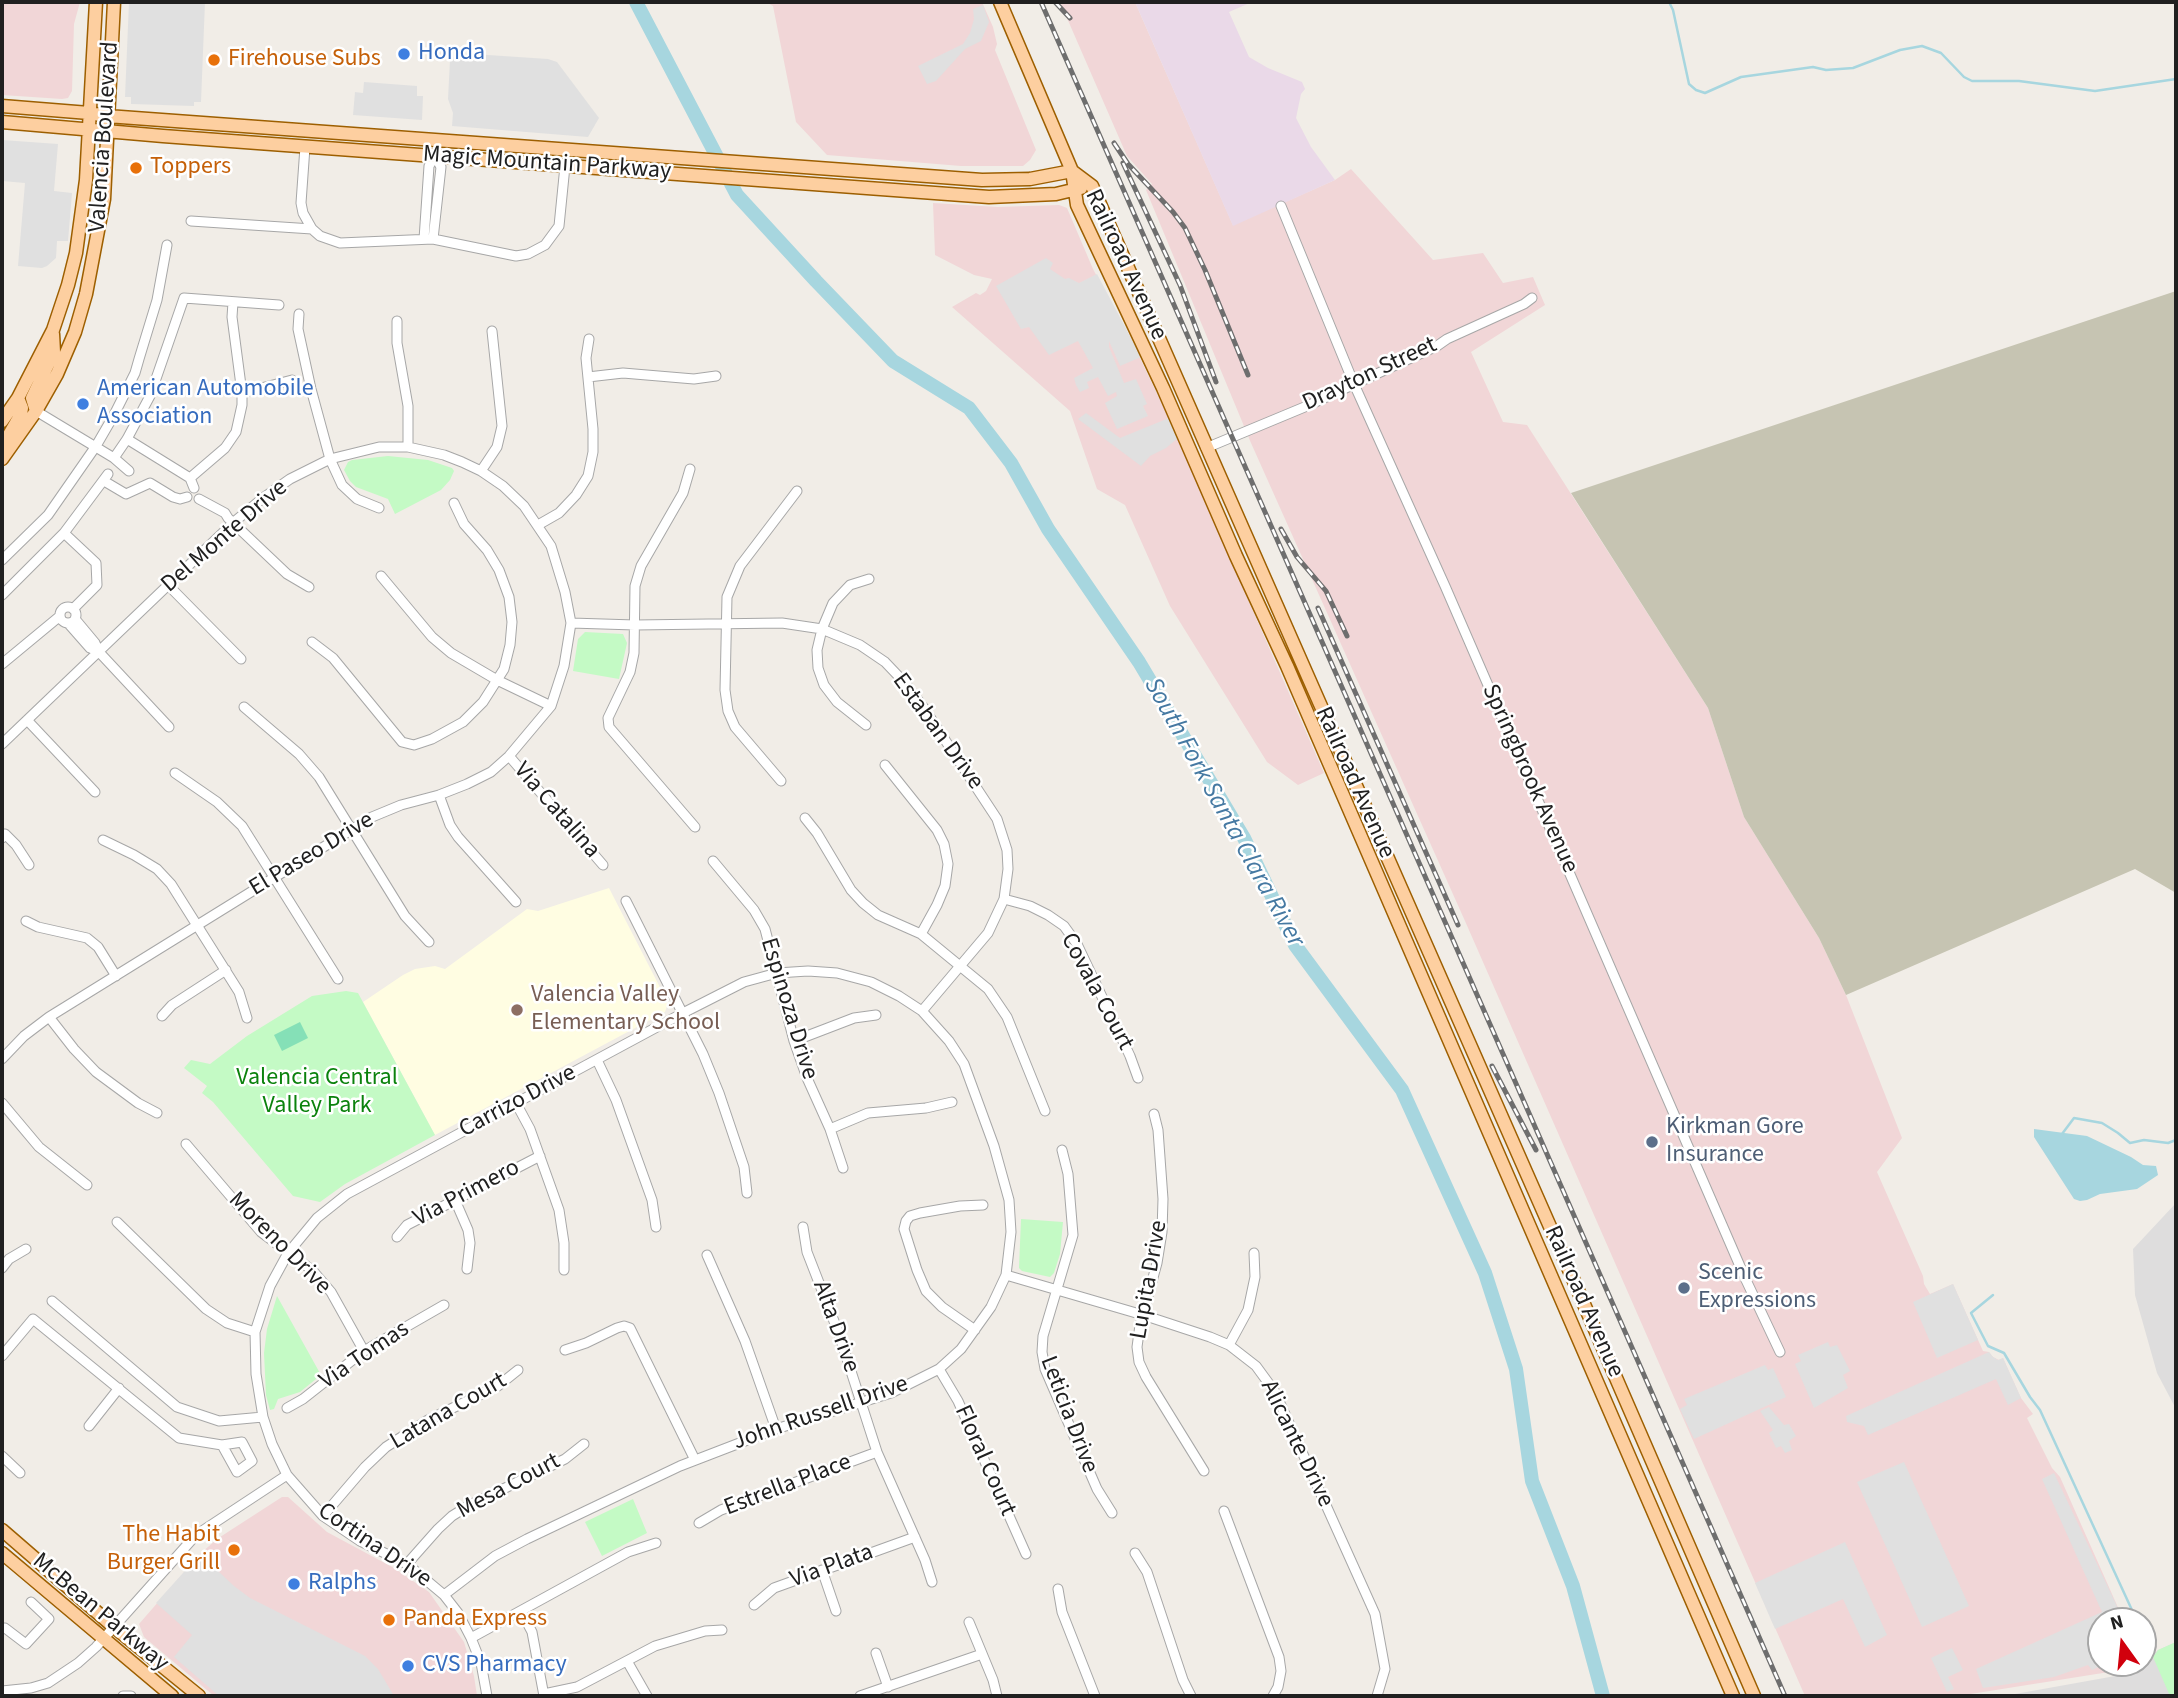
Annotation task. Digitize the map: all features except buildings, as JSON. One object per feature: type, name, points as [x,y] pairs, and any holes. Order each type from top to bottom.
[{"type":"main road","name":"Valencia Boulevard","points":[[2,421],[18,398],[53,330],[68,285],[80,233],[96,2]]},
{"type":"main road","name":"Valencia Boulevard","points":[[3,457],[36,411],[57,374],[75,332],[86,294],[104,199],[114,2]]},
{"type":"main road","points":[[1000,2],[1072,171]]},
{"type":"main road","name":"Magic Mountain Parkway","points":[[2,106],[982,180],[1030,179],[1072,171]]},
{"type":"main road","name":"Magic Mountain Parkway","points":[[2,122],[989,197],[1056,194],[1092,186]]},
{"type":"main road","name":"Railroad Avenue","points":[[1072,171],[1092,186],[1754,1696]]},
{"type":"main road","name":"Railroad Avenue","points":[[1072,171],[1077,205],[1163,388],[1287,666],[1733,1696]]},
{"type":"main road","points":[[36,411],[32,398],[54,352],[53,330]]},
{"type":"main road","points":[[3,457],[6,440],[21,414],[18,398]]},
{"type":"main road","points":[[1354,824],[1362,826],[1368,834],[1387,877],[1401,887]]},
{"type":"main road","name":"McBean Parkway","points":[[2,1530],[199,1696]]},
{"type":"main road","name":"McBean Parkway","points":[[2,1553],[172,1696]]},
{"type":"street","points":[[305,147],[301,203],[312,229],[330,241],[340,243],[429,239],[516,256],[539,250],[551,240],[559,226],[565,166]]},
{"type":"street","points":[[429,239],[440,167],[435,156]]},
{"type":"street","name":"Springbrook Avenue","points":[[1282,206],[1354,384],[1780,1352]]},
{"type":"street","points":[[191,221],[312,229]]},
{"type":"street","points":[[2,560],[48,515],[96,446],[135,373],[158,300],[167,245]]},
{"type":"street","name":"Drayton Street","points":[[1206,448],[1437,346],[1532,298]]},
{"type":"street","points":[[114,457],[150,396],[184,299],[279,305]]},
{"type":"street","points":[[187,497],[192,483],[225,448],[236,432],[242,393],[232,317],[233,302]]},
{"type":"street","points":[[299,314],[298,328],[303,353],[330,459],[342,485],[357,499],[379,509]]},
{"type":"street","points":[[397,321],[397,344],[408,406],[408,447]]},
{"type":"street","points":[[481,471],[497,447],[502,426],[492,331]]},
{"type":"street","points":[[538,525],[559,513],[576,495],[588,476],[593,452],[586,358],[589,339]]},
{"type":"street","points":[[588,377],[623,373],[694,379],[716,376]]},
{"type":"street","points":[[242,393],[292,380]]},
{"type":"street","points":[[36,411],[114,457],[128,471]]},
{"type":"street","points":[[127,439],[192,483],[200,493],[199,499]]},
{"type":"street","name":"Del Monte Drive","points":[[2,744],[168,585],[230,519],[290,479],[330,459],[379,447],[408,447],[444,455],[481,471],[503,486],[524,506],[551,546],[571,623]]},
{"type":"street","points":[[690,469],[683,493],[641,566],[635,586],[634,653],[630,672],[608,718],[610,727],[695,827]]},
{"type":"street","points":[[2,595],[64,533],[106,478],[126,494],[150,483],[173,497],[187,497]]},
{"type":"street","points":[[781,781],[735,727],[728,711],[725,690],[725,623],[727,597],[740,566],[797,491]]},
{"type":"street","points":[[187,497],[192,501],[199,499],[223,517],[230,519],[287,574],[309,587]]},
{"type":"street","points":[[312,642],[333,658],[402,742],[414,745],[432,739],[463,722],[483,702],[503,669],[510,645],[512,622],[509,597],[499,570],[487,550],[464,524],[454,503]]},
{"type":"street","points":[[2,664],[69,617],[97,585],[96,563],[64,533]]},
{"type":"street","points":[[381,576],[432,637],[451,653],[497,680],[551,706]]},
{"type":"street","points":[[866,725],[837,702],[824,685],[818,668],[817,650],[833,603],[850,585],[869,579]]},
{"type":"street","points":[[168,585],[241,659]]},
{"type":"street","points":[[69,617],[169,727]]},
{"type":"street","name":"Estaban Drive","points":[[571,623],[782,623],[822,629],[860,646],[885,662],[905,683],[997,819],[1007,849],[1008,869],[1004,899],[988,933],[922,1011]]},
{"type":"street","name":"El Paseo Drive","points":[[2,1059],[23,1036],[49,1017],[350,830],[383,811],[439,795],[491,772],[509,756],[551,706],[564,666],[571,623]]},
{"type":"street","points":[[244,707],[306,761],[405,916],[429,942]]},
{"type":"street","points":[[27,720],[95,792]]},
{"type":"street","name":"Via Catalina","points":[[509,756],[603,865]]},
{"type":"street","points":[[885,765],[937,830],[948,864],[945,886],[921,934]]},
{"type":"street","points":[[175,774],[217,802],[242,826],[338,979]]},
{"type":"street","points":[[439,795],[458,837],[516,902]]},
{"type":"street","points":[[804,818],[817,833],[863,903],[878,915],[921,934],[988,989],[1007,1017],[1045,1111]]},
{"type":"street","points":[[3,834],[16,845],[29,864]]},
{"type":"street","points":[[103,841],[157,869],[172,884],[239,992],[247,1017]]},
{"type":"street","name":"Espinoza Drive","points":[[713,861],[754,910],[765,929],[794,1041],[843,1168]]},
{"type":"street","name":"Covala Court","points":[[1004,899],[1030,906],[1064,926],[1077,944],[1138,1078]]},
{"type":"street","points":[[626,901],[683,1013],[719,1093],[744,1167],[747,1193]]},
{"type":"street","points":[[26,921],[38,927],[87,938],[98,947],[116,976]]},
{"type":"street","points":[[162,1016],[172,1005],[226,970]]},
{"type":"street","name":"Carrizo Drive","points":[[287,1475],[263,1417],[256,1374],[255,1332],[270,1286],[288,1252],[317,1218],[347,1194],[683,1013],[744,982],[777,973],[837,973],[871,982],[922,1011],[949,1041],[964,1063]]},
{"type":"street","points":[[794,1041],[854,1018],[876,1015]]},
{"type":"street","points":[[49,1017],[96,1072],[138,1103],[157,1112]]},
{"type":"street","points":[[597,1060],[613,1092],[652,1200],[656,1227]]},
{"type":"street","name":"John Russell Drive","points":[[444,1595],[495,1556],[527,1539],[695,1460],[776,1429],[891,1393],[939,1369],[961,1349],[991,1307],[1006,1275],[1011,1232],[1009,1200],[994,1146],[964,1063]]},
{"type":"street","points":[[830,1129],[868,1113],[926,1108],[952,1102]]},
{"type":"street","points":[[2,1103],[39,1147],[87,1185]]},
{"type":"street","points":[[516,1103],[530,1129],[560,1218],[564,1242],[564,1270]]},
{"type":"street","name":"Lupita Drive","points":[[1153,1114],[1158,1130],[1163,1199],[1162,1232],[1137,1347],[1139,1362],[1204,1471]]},
{"type":"street","name":"Moreno Drive","points":[[186,1144],[261,1232],[313,1271],[331,1292],[364,1351]]},
{"type":"street","name":"Leticia Drive","points":[[1062,1150],[1068,1174],[1073,1235],[1043,1336],[1042,1352],[1045,1369],[1097,1489],[1112,1513]]},
{"type":"street","name":"Via Primero","points":[[397,1237],[407,1225],[540,1156]]},
{"type":"street","points":[[455,1200],[468,1230],[470,1243],[467,1269]]},
{"type":"street","points":[[975,1330],[942,1307],[926,1291],[904,1229],[910,1216],[960,1206],[983,1205]]},
{"type":"street","points":[[117,1222],[206,1309],[227,1323],[255,1332]]},
{"type":"street","name":"Alta Drive","points":[[803,1227],[807,1252],[839,1334],[877,1452],[932,1582]]},
{"type":"street","points":[[2,1268],[9,1259],[26,1249]]},
{"type":"street","points":[[1228,1345],[1248,1310],[1255,1277],[1254,1253]]},
{"type":"street","points":[[707,1255],[745,1340],[776,1429]]},
{"type":"street","name":"Alicante Drive","points":[[1006,1275],[1143,1315],[1228,1345],[1256,1366],[1275,1392],[1375,1614],[1385,1669],[1377,1696]]},
{"type":"street","points":[[52,1300],[177,1407],[219,1421],[263,1417]]},
{"type":"street","name":"Via Tomas","points":[[287,1408],[303,1399],[364,1351],[444,1305]]},
{"type":"street","points":[[2,1356],[33,1319],[180,1438],[222,1446]]},
{"type":"street","points":[[565,1350],[617,1328],[630,1328],[695,1460]]},
{"type":"street","name":"Floral Court","points":[[939,1369],[958,1401],[1026,1554]]},
{"type":"street","name":"Latana Court","points":[[323,1516],[386,1447],[428,1420],[498,1387],[518,1370]]},
{"type":"street","points":[[89,1426],[119,1388]]},
{"type":"street","name":"Mesa Court","points":[[407,1564],[452,1516],[565,1459],[584,1444]]},
{"type":"street","name":"Estrella Place","points":[[699,1523],[721,1510],[877,1452]]},
{"type":"street","points":[[2,1456],[20,1473]]},
{"type":"street","points":[[6,1693],[48,1682],[78,1663],[196,1535],[287,1475]]},
{"type":"street","name":"Cortina Drive","points":[[287,1475],[323,1516],[360,1541],[407,1564],[444,1595],[458,1613],[471,1638],[481,1663],[487,1696]]},
{"type":"street","points":[[1224,1511],[1279,1657],[1281,1671],[1273,1696]]},
{"type":"street","name":"Via Plata","points":[[754,1605],[774,1588],[915,1537]]},
{"type":"street","points":[[471,1638],[628,1552],[656,1543]]},
{"type":"street","points":[[1135,1553],[1147,1572],[1183,1680],[1191,1696]]},
{"type":"street","points":[[822,1570],[836,1611]]},
{"type":"street","points":[[1058,1589],[1062,1612],[1095,1696]]},
{"type":"street","points":[[5,1628],[26,1644],[49,1619],[31,1602]]},
{"type":"street","points":[[521,1611],[532,1632],[544,1695],[577,1687],[655,1646],[705,1631],[722,1630]]},
{"type":"street","points":[[969,1622],[998,1696]]},
{"type":"street","points":[[876,1653],[888,1687]]},
{"type":"street","points":[[860,1696],[982,1654]]},
{"type":"street","points":[[627,1661],[647,1696]]},
{"type":"street","points":[[123,1696],[131,1696]]},
{"type":"shaded area","points":[[2,2],[80,2],[74,24],[72,91],[68,98],[2,95]]},
{"type":"shaded area","points":[[129,2],[205,2],[201,102],[194,102],[194,106],[131,104],[131,97],[125,97]]},
{"type":"shaded area","points":[[766,2],[982,2],[993,27],[997,44],[995,50],[1036,150],[1023,166],[961,166],[827,155],[796,122],[773,6]]},
{"type":"shaded area","points":[[1060,2],[1135,2],[1233,225],[1335,180],[1351,169],[1433,260],[1483,253],[1503,283],[1533,277],[1545,305],[1471,352],[1503,422],[1527,425],[1708,708],[1744,817],[1819,938],[1846,995],[1902,1138],[1877,1172],[1923,1276],[1924,1284],[1930,1294],[1953,1284],[1983,1351],[1999,1360],[2003,1358],[2021,1398],[2033,1414],[2027,1418],[2052,1468],[2060,1477],[2118,1607],[2087,1607],[2087,1676],[1958,1696],[1805,1696],[1465,921],[1251,443],[1146,190],[1152,184],[1127,156]]},
{"type":"shaded area","points":[[1135,2],[1252,2],[1229,12],[1249,57],[1302,82],[1305,89],[1301,94],[1296,118],[1311,147],[1335,180],[1233,226]]},
{"type":"shaded area","points":[[983,5],[989,22],[981,41],[965,49],[936,81],[927,84],[918,66],[963,44],[974,19],[973,9]]},
{"type":"shaded area","points":[[458,53],[548,59],[557,62],[599,118],[588,137],[452,126],[453,113],[448,99],[450,60]]},
{"type":"shaded area","points":[[364,82],[417,86],[417,96],[423,96],[422,120],[353,115],[355,92],[363,93]]},
{"type":"shaded area","points":[[2,140],[58,144],[54,191],[72,193],[68,241],[57,241],[56,258],[42,268],[18,266],[25,183],[2,181]]},
{"type":"shaded area","points":[[933,203],[998,207],[1059,205],[1067,208],[1093,269],[1165,410],[1324,773],[1298,785],[1267,762],[1170,606],[1125,505],[1097,489],[1070,411],[952,307],[976,293],[980,295],[986,291],[992,279],[974,275],[935,255]]},
{"type":"shaded area","points":[[1046,258],[1053,263],[1050,269],[1065,279],[1079,283],[1097,274],[1141,357],[1120,366],[1109,341],[1109,347],[1124,383],[1136,379],[1147,404],[1143,406],[1148,416],[1117,429],[1105,403],[1117,396],[1116,392],[1108,396],[1098,377],[1087,382],[1089,388],[1080,392],[1076,385],[1074,378],[1093,368],[1078,341],[1049,355],[1029,327],[1021,329],[996,286]]},
{"type":"shaded area","points":[[2176,291],[2176,893],[2135,869],[1846,995],[1819,938],[1744,817],[1708,708],[1571,493]]},
{"type":"shaded area","points":[[1086,413],[1120,438],[1169,418],[1178,438],[1150,456],[1141,466],[1078,419]]},
{"type":"shaded area","name":"Valencia Valley Elementary School","points":[[609,888],[668,1003],[665,1012],[435,1135],[363,1002],[415,969],[435,966],[445,969],[527,909],[538,911]]},
{"type":"shaded area","points":[[2176,1203],[2176,1409],[2157,1373],[2135,1295],[2133,1249]]},
{"type":"shaded area","points":[[1953,1284],[1978,1340],[1937,1358],[1913,1302]]},
{"type":"shaded area","points":[[1828,1342],[1830,1347],[1837,1345],[1850,1371],[1843,1375],[1848,1388],[1814,1408],[1795,1364],[1801,1361],[1798,1355]]},
{"type":"shaded area","points":[[1989,1352],[1998,1360],[2003,1358],[2021,1398],[2008,1405],[1996,1379],[1868,1435],[1864,1426],[1847,1422],[1846,1416]]},
{"type":"shaded area","points":[[1765,1365],[1768,1370],[1773,1368],[1786,1397],[1694,1439],[1680,1409],[1687,1405],[1684,1399]]},
{"type":"shaded area","points":[[1769,1407],[1784,1425],[1789,1424],[1796,1436],[1789,1441],[1792,1450],[1785,1453],[1781,1446],[1776,1448],[1769,1433],[1773,1430],[1760,1411]]},
{"type":"shaded area","points":[[1904,1462],[1969,1606],[1922,1627],[1857,1482]]},
{"type":"shaded area","points":[[2054,1473],[2117,1607],[2100,1607],[2042,1479]]},
{"type":"shaded area","points":[[282,1497],[288,1497],[327,1532],[394,1568],[429,1592],[464,1642],[477,1696],[214,1696],[144,1637],[139,1624],[200,1554],[217,1539]]},
{"type":"shaded area","points":[[1845,1542],[1887,1635],[1865,1647],[1843,1599],[1775,1629],[1755,1583]]},
{"type":"shaded area","points":[[200,1554],[250,1598],[365,1656],[378,1669],[394,1696],[219,1696],[174,1657],[192,1635],[156,1603]]},
{"type":"shaded area","points":[[2087,1619],[2087,1665],[2054,1677],[1983,1688],[1976,1669]]},
{"type":"shaded area","points":[[2176,1642],[2176,1696],[2004,1696],[2110,1677],[2157,1677],[2158,1650]]},
{"type":"shaded area","points":[[1952,1648],[1963,1670],[1948,1677],[1954,1689],[1947,1692],[1931,1658]]},
{"type":"green space","points":[[388,456],[428,460],[454,471],[441,490],[395,514],[388,499],[356,487],[344,470],[352,460]]},
{"type":"green space","points":[[585,632],[623,634],[627,643],[619,679],[573,671],[578,639]]},
{"type":"green space","name":"Valencia Central Valley Park","points":[[346,991],[358,993],[435,1135],[345,1184],[320,1202],[293,1196],[213,1102],[202,1093],[207,1086],[184,1068],[191,1060],[210,1064],[247,1036],[312,996]]},
{"type":"green space","points":[[300,1022],[308,1038],[282,1051],[274,1035]]},
{"type":"green space","points":[[1021,1219],[1063,1222],[1060,1254],[1050,1277],[1019,1268]]},
{"type":"green space","points":[[277,1296],[321,1375],[300,1392],[278,1399],[274,1409],[270,1410],[266,1395],[264,1353],[267,1329]]},
{"type":"green space","points":[[633,1499],[647,1533],[602,1556],[585,1522]]},
{"type":"green space","points":[[2176,1642],[2176,1696],[2170,1696],[2157,1666],[2158,1650]]},
{"type":"water","points":[[2034,1129],[2087,1136],[2143,1165],[2156,1166],[2158,1175],[2137,1189],[2100,1194],[2087,1200],[2074,1199],[2034,1137]]},
{"type":"waterway","name":"South Fork Santa Clara River","points":[[636,2],[737,195],[893,361],[969,408],[1011,463],[1048,529],[1139,662],[1244,838],[1295,945],[1402,1090],[1485,1273],[1516,1369],[1532,1481],[1573,1586],[1603,1696]]},
{"type":"waterway","points":[[1669,2],[1689,84],[1705,93],[1741,77],[1813,67],[1826,70],[1853,68],[1900,50],[1922,46],[1941,53],[1964,77],[1972,81],[2019,81],[2095,91],[2176,79]]},
{"type":"waterway","points":[[2062,1134],[2074,1118],[2102,1123],[2130,1143],[2144,1140],[2168,1143],[2176,1140]]},
{"type":"waterway","points":[[1993,1295],[1971,1313],[1988,1346],[2004,1353],[2040,1410],[2131,1607]]},
{"type":"railway","points":[[1041,2],[1785,1696]]},
{"type":"railway","points":[[1055,2],[1070,18]]},
{"type":"railway","points":[[1114,143],[1128,164],[1185,228],[1248,375]]},
{"type":"railway","points":[[1123,163],[1180,285],[1216,382]]},
{"type":"railway","points":[[1281,529],[1297,557],[1326,591],[1347,636]]},
{"type":"railway","points":[[1318,608],[1458,925]]},
{"type":"railway","points":[[1492,1066],[1536,1150]]},
{"type":"place","name":"Honda","points":[[404,54]]},
{"type":"place","name":"Firehouse Subs","points":[[214,60]]},
{"type":"place","name":"Toppers","points":[[136,168]]},
{"type":"place","name":"American Automobile Association","points":[[83,404]]},
{"type":"place","name":"Valencia Valley Elementary School","points":[[517,1010]]},
{"type":"place","name":"Kirkman Gore Insurance","points":[[1652,1142]]},
{"type":"place","name":"Scenic Expressions","points":[[1684,1288]]},
{"type":"place","name":"The Habit Burger Grill","points":[[234,1550]]},
{"type":"place","name":"Ralphs","points":[[294,1584]]},
{"type":"place","name":"Panda Express","points":[[389,1620]]},
{"type":"place","name":"CVS Pharmacy","points":[[408,1666]]}]
